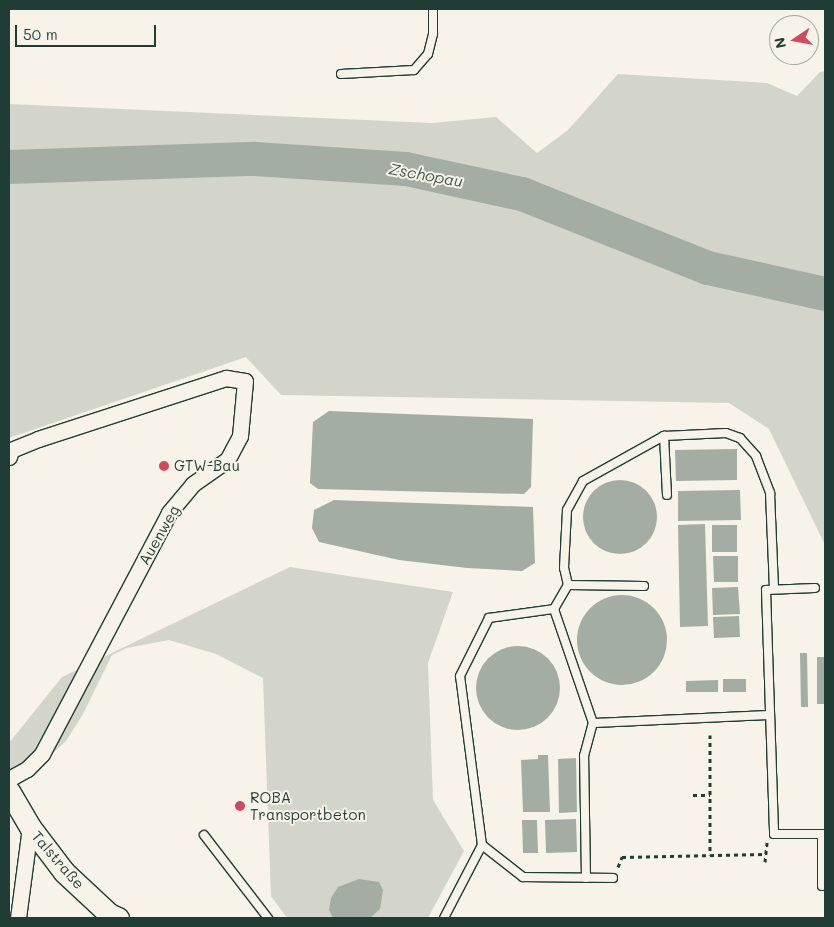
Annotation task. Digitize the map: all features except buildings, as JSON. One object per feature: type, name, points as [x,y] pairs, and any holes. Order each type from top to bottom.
[{"type":"main road","name":"Talstraße","points":[[9,791],[30,827],[64,872],[109,914],[118,918]]},
{"type":"street","name":"Auenweg","points":[[9,458],[11,450],[38,439],[226,378],[246,381],[240,436],[227,460],[193,484],[169,513],[42,754],[27,769],[9,779]]},
{"type":"street","points":[[18,918],[30,827]]},
{"type":"lane","points":[[340,74],[414,70],[428,54],[433,34],[433,9]]},
{"type":"lane","points":[[554,609],[568,586],[564,568],[567,510],[583,481],[664,436],[726,433],[740,438],[756,456],[770,493],[774,589]]},
{"type":"lane","points":[[664,436],[666,495]]},
{"type":"lane","points":[[568,586],[644,586]]},
{"type":"lane","points":[[815,588],[766,590],[774,834],[824,834],[822,886]]},
{"type":"lane","points":[[554,609],[593,723],[584,756],[586,878]]},
{"type":"lane","points":[[444,918],[482,844],[460,676],[489,618],[554,609]]},
{"type":"lane","points":[[593,723],[770,715]]},
{"type":"lane","points":[[204,835],[268,918]]},
{"type":"lane","points":[[482,844],[523,877],[613,878]]},
{"type":"path","points":[[710,735],[710,855]]},
{"type":"path","points":[[693,795],[710,795]]},
{"type":"path","points":[[613,878],[622,857],[766,854]]},
{"type":"shaded area","points":[[825,71],[825,545],[769,429],[729,403],[281,395],[246,357],[9,438],[9,104],[432,123],[496,117],[537,153],[568,130],[618,74],[767,83],[797,96],[820,72]]},
{"type":"shaded area","points":[[329,411],[533,419],[531,487],[524,494],[318,489],[310,483],[313,422]]},
{"type":"shaded area","points":[[737,449],[737,480],[676,481],[675,450]]},
{"type":"shaded area","points":[[613,480],[627,480],[641,486],[651,496],[657,510],[655,531],[641,548],[627,554],[613,554],[599,548],[589,538],[583,524],[583,510],[589,496],[599,486]]},
{"type":"shaded area","points":[[740,490],[741,520],[678,521],[678,491]]},
{"type":"shaded area","points":[[334,500],[533,507],[535,563],[522,571],[467,568],[399,560],[319,542],[312,528],[314,510]]},
{"type":"shaded area","points":[[705,524],[708,626],[680,627],[678,525]]},
{"type":"shaded area","points":[[712,525],[737,525],[737,552],[712,552]]},
{"type":"shaded area","points":[[713,556],[738,556],[738,582],[714,582]]},
{"type":"shaded area","points":[[290,567],[453,592],[428,663],[433,800],[464,851],[428,918],[287,918],[271,896],[263,678],[216,654],[169,640],[127,648],[112,655],[83,714],[66,741],[17,786],[9,768],[9,743],[62,677]]},
{"type":"shaded area","points":[[738,587],[740,614],[713,615],[712,588]]},
{"type":"shaded area","points":[[613,595],[631,595],[647,602],[660,615],[667,631],[667,649],[660,665],[647,678],[631,685],[613,685],[597,678],[584,665],[577,649],[577,631],[584,615],[597,602]]},
{"type":"shaded area","points":[[739,616],[740,637],[714,638],[713,617]]},
{"type":"shaded area","points":[[518,646],[534,649],[548,658],[557,672],[560,688],[557,704],[548,718],[534,727],[518,730],[502,727],[488,718],[479,704],[476,688],[479,672],[488,658],[502,649]]},
{"type":"shaded area","points":[[800,653],[807,653],[808,707],[801,707]]},
{"type":"shaded area","points":[[817,657],[825,657],[825,704],[817,704]]},
{"type":"shaded area","points":[[723,679],[746,679],[746,692],[723,692]]},
{"type":"shaded area","points":[[718,680],[718,692],[686,692],[686,681]]},
{"type":"shaded area","points":[[538,755],[548,755],[550,812],[523,812],[521,760],[538,759]]},
{"type":"shaded area","points":[[576,758],[577,812],[559,813],[558,759]]},
{"type":"shaded area","points":[[576,819],[577,852],[546,853],[545,820]]},
{"type":"shaded area","points":[[522,820],[537,820],[538,853],[523,853]]},
{"type":"shaded area","points":[[359,879],[379,882],[383,890],[380,909],[370,918],[333,918],[329,910],[331,898],[338,887]]},
{"type":"waterway","name":"Zschopau","points":[[9,167],[255,159],[406,169],[522,194],[708,268],[825,294]]},
{"type":"place","name":"GTW-Bau","points":[[164,466]]},
{"type":"place","name":"ROBA Transportbeton","points":[[240,806]]}]
